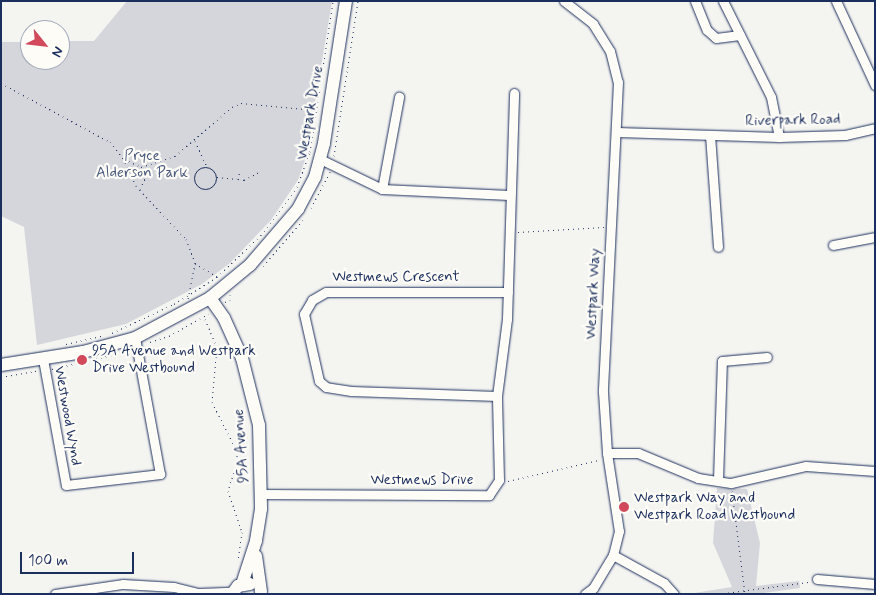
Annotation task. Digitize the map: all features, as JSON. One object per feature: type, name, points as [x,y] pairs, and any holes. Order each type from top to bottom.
[{"type":"street","name":"Westpark Drive","points":[[1,365],[105,348],[196,314],[210,298],[250,265],[298,209],[320,159],[346,1]]},
{"type":"street","points":[[695,1],[706,30],[716,38],[740,35]]},
{"type":"street","points":[[723,1],[771,97],[779,137]]},
{"type":"street","points":[[836,1],[875,85]]},
{"type":"street","name":"Westpark Way","points":[[567,2],[593,24],[610,51],[618,82],[603,392],[607,453],[619,531],[613,555],[593,588],[585,594]]},
{"type":"street","points":[[499,480],[497,396],[508,292],[507,232],[514,93]]},
{"type":"street","points":[[382,189],[399,97]]},
{"type":"street","name":"Riverpark Road","points":[[617,132],[779,137],[845,135],[875,128]]},
{"type":"street","points":[[710,135],[718,247]]},
{"type":"street","points":[[320,159],[382,189],[509,195]]},
{"type":"street","points":[[833,245],[875,237]]},
{"type":"street","name":"Westmews Crescent","points":[[497,396],[326,387],[319,380],[304,314],[312,300],[326,292],[508,292]]},
{"type":"street","name":"95A Avenue","points":[[210,298],[224,318],[254,398],[262,464],[256,541],[261,593]]},
{"type":"street","name":"Westwood Wynd","points":[[43,359],[66,485],[160,474],[135,338]]},
{"type":"street","points":[[718,480],[722,361],[767,357]]},
{"type":"street","points":[[607,453],[638,453],[698,478],[730,483],[806,466],[875,471]]},
{"type":"street","name":"Westmews Drive","points":[[261,494],[490,495],[499,480]]},
{"type":"street","name":"95A Avenue","points":[[235,590],[256,541]]},
{"type":"street","points":[[613,555],[664,582],[674,594]]},
{"type":"street","points":[[818,579],[875,584]]},
{"type":"street","points":[[55,594],[123,584],[200,593],[235,590],[250,584],[261,593]]},
{"type":"path","points":[[60,345],[110,334],[186,296],[223,287],[297,187],[310,152],[333,1]]},
{"type":"path","points":[[1,83],[110,142],[123,158],[139,190],[186,239],[195,263],[223,287]]},
{"type":"path","points":[[123,158],[141,167],[152,166],[174,156],[195,141],[232,107],[241,103],[317,110]]},
{"type":"path","points":[[195,141],[207,167],[216,177],[244,180],[261,171]]},
{"type":"path","points":[[139,190],[152,166]]},
{"type":"path","points":[[207,167],[195,173],[198,186],[208,188],[216,177]]},
{"type":"path","points":[[237,179],[240,172]]},
{"type":"path","points":[[507,232],[612,227]]},
{"type":"path","points":[[195,263],[186,296],[196,314]]},
{"type":"path","points":[[205,318],[217,347],[212,402],[237,451],[237,463],[228,491],[242,532],[238,565]]},
{"type":"path","points":[[499,480],[514,482],[599,460],[607,453]]},
{"type":"path","points":[[730,483],[745,592]]},
{"type":"path","points":[[718,594],[745,592],[818,579]]},
{"type":"green space","name":"Pryce Alderson Park","points":[[127,1],[332,1],[306,157],[298,180],[271,220],[230,263],[202,284],[126,324],[37,345],[24,227],[1,216],[1,42],[20,42],[20,70],[70,70],[70,41],[94,41]]},
{"type":"green space","points":[[717,488],[747,489],[760,543],[756,586],[799,581],[800,588],[757,594],[688,594],[732,587],[713,543]]},
{"type":"place","name":"95A Avenue and Westpark Drive Westbound","points":[[82,360]]},
{"type":"place","name":"Westpark Way and Westpark Road Westbound","points":[[624,507]]}]
